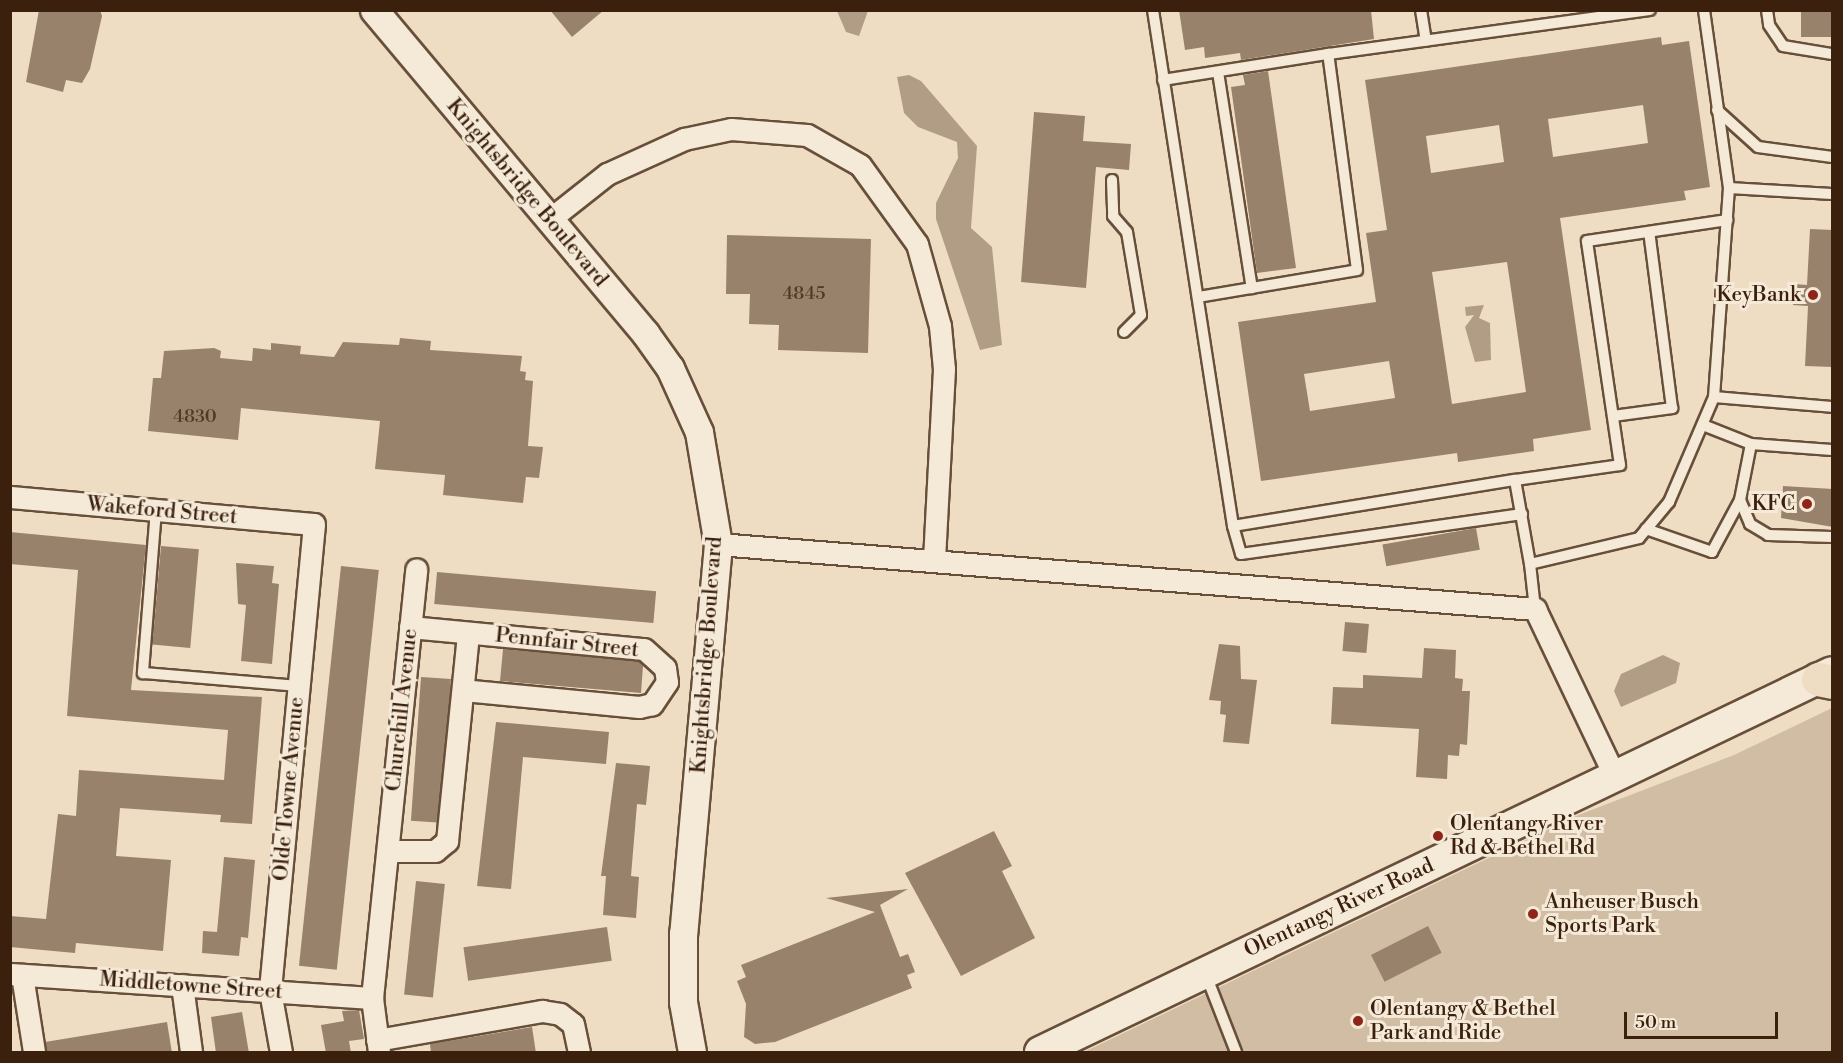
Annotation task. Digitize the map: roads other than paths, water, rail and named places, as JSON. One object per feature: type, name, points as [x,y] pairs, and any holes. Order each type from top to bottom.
[{"type":"main road","name":"Olentangy River Road","points":[[1040,1053],[1205,972],[1828,678]]},
{"type":"street","name":"Knightsbridge Boulevard","points":[[374,10],[550,219],[670,368],[702,442],[718,544],[682,945],[683,1002],[693,1053]]},
{"type":"street","points":[[550,219],[607,174],[684,139],[731,129],[807,135],[860,165],[917,244],[940,326],[944,369],[934,561]]},
{"type":"street","name":"Wakeford Street","points":[[10,497],[314,524]]},
{"type":"street","name":"Olde Towne Avenue","points":[[280,1053],[270,992],[314,524]]},
{"type":"street","points":[[718,544],[1535,609],[1615,777]]},
{"type":"street","name":"Churchill Avenue","points":[[378,1046],[372,998],[416,569]]},
{"type":"street","name":"Pennfair Street","points":[[410,627],[644,649],[665,668],[667,682],[652,704],[639,707],[465,690]]},
{"type":"street","points":[[388,851],[435,851],[447,841],[465,690],[468,633]]},
{"type":"street","points":[[16,975],[34,1053]]},
{"type":"street","name":"Middletowne Street","points":[[16,975],[372,998]]},
{"type":"street","points":[[182,986],[192,1053]]},
{"type":"street","points":[[378,1046],[543,1011],[560,1014],[573,1024],[579,1053]]},
{"type":"lane","points":[[1153,10],[1233,526],[1241,554],[1522,514]]},
{"type":"lane","points":[[1421,10],[1426,41]]},
{"type":"lane","points":[[1164,80],[1328,54],[1650,10]]},
{"type":"lane","points":[[1530,564],[1639,538],[1669,502],[1714,397],[1729,188],[1704,10]]},
{"type":"lane","points":[[1767,10],[1769,25],[1783,46],[1833,54]]},
{"type":"lane","points":[[1198,297],[1357,270],[1328,54]]},
{"type":"lane","points":[[1218,72],[1252,288]]},
{"type":"lane","points":[[1717,111],[1758,147],[1833,157]]},
{"type":"lane","points":[[1112,180],[1113,216],[1127,232],[1141,315],[1124,332]]},
{"type":"lane","points":[[1729,188],[1833,194]]},
{"type":"lane","points":[[1233,526],[1620,465],[1587,241],[1727,220]]},
{"type":"lane","points":[[1613,416],[1672,408],[1649,232]]},
{"type":"lane","points":[[1714,397],[1833,407]]},
{"type":"lane","points":[[1703,425],[1751,444],[1833,450]]},
{"type":"lane","points":[[1646,529],[1712,552],[1740,500],[1751,444]]},
{"type":"lane","points":[[1515,480],[1530,564],[1535,609]]},
{"type":"lane","points":[[1740,500],[1750,524],[1768,535],[1833,537]]},
{"type":"lane","points":[[156,510],[143,673],[299,686]]},
{"type":"lane","points":[[1205,972],[1236,1053]]},
{"type":"place","name":"KeyBank","points":[[1813,295]]},
{"type":"place","name":"KFC","points":[[1807,504]]},
{"type":"place","name":"Olentangy River Rd & Bethel Rd","points":[[1438,836]]},
{"type":"place","name":"Anheuser Busch Sports Park","points":[[1533,914]]},
{"type":"place","name":"Olentangy & Bethel Park and Ride","points":[[1358,1021]]}]
